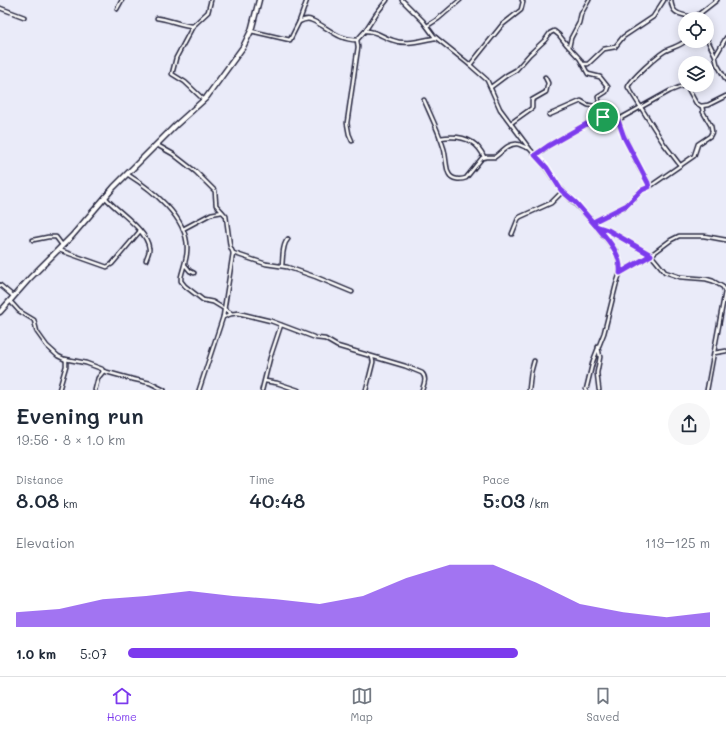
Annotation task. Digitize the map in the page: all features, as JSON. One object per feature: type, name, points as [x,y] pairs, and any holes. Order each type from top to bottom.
[{"type":"main road","points":[[0,312],[58,250],[104,197],[204,100],[235,59],[251,31],[259,0]]},
{"type":"street","points":[[117,9],[122,0]]},
{"type":"street","points":[[204,100],[186,82],[172,74],[176,58],[193,26],[208,12],[211,0]]},
{"type":"street","points":[[251,31],[290,40],[308,0]]},
{"type":"street","points":[[352,141],[348,134],[347,123],[358,47],[357,40],[387,0]]},
{"type":"street","points":[[402,0],[427,26],[436,38],[484,76],[491,87],[498,104],[529,148],[544,165],[562,192],[576,203],[616,251],[620,266],[620,273],[604,334],[594,359],[586,390]]},
{"type":"street","points":[[427,26],[442,16],[460,0]]},
{"type":"street","points":[[470,65],[502,25],[521,10],[522,0]]},
{"type":"street","points":[[569,47],[581,14],[589,0]]},
{"type":"street","points":[[583,64],[588,64],[604,49],[615,47],[623,37],[653,17],[664,0]]},
{"type":"street","points":[[671,0],[673,8],[678,13]]},
{"type":"street","points":[[703,12],[717,0]]},
{"type":"street","points":[[0,8],[24,17]]},
{"type":"street","points":[[157,18],[193,26]]},
{"type":"street","points":[[299,22],[311,20],[336,35],[357,40]]},
{"type":"street","points":[[365,31],[373,31],[393,40],[408,43],[436,38]]},
{"type":"street","points":[[491,87],[507,74],[516,70],[552,32],[558,33],[580,59],[588,74],[600,77],[608,86],[606,92],[598,97],[599,100],[597,106]]},
{"type":"street","points":[[715,55],[726,38]]},
{"type":"street","points":[[678,46],[664,51],[629,84],[628,88],[647,115],[666,147],[680,165]]},
{"type":"street","points":[[712,48],[717,64],[726,80]]},
{"type":"street","points":[[511,123],[532,108],[532,100],[546,92],[548,86],[545,77]]},
{"type":"street","points":[[535,155],[597,118],[603,117],[611,122],[618,120],[678,88]]},
{"type":"street","points":[[689,92],[696,103],[702,106],[708,105],[726,96]]},
{"type":"street","points":[[424,100],[440,138],[445,154],[448,173],[453,178],[466,178],[484,157],[494,157],[514,144],[519,144],[525,148],[529,148]]},
{"type":"street","points":[[549,115],[580,102],[597,106],[601,110],[603,117]]},
{"type":"street","points":[[593,222],[627,205],[642,190],[669,174],[694,156],[698,143],[712,134],[712,126],[703,112],[702,106]]},
{"type":"street","points":[[618,120],[624,137],[648,180],[649,187]]},
{"type":"street","points":[[440,138],[448,136],[468,139],[480,149],[484,157]]},
{"type":"street","points":[[156,145],[172,154],[196,172],[215,191],[216,205],[226,216],[230,246],[233,253],[223,317],[200,390]]},
{"type":"street","points":[[127,174],[169,207],[183,229],[187,247],[181,277],[183,283],[203,300],[213,302],[231,314]]},
{"type":"street","points":[[512,234],[520,217],[551,203],[562,192]]},
{"type":"street","points":[[104,197],[127,217],[140,231],[149,248],[146,260]]},
{"type":"street","points":[[183,229],[211,214],[222,212]]},
{"type":"street","points":[[596,226],[608,230],[651,255],[667,272],[685,278],[706,279],[716,282],[723,287],[725,292],[707,390]]},
{"type":"street","points":[[58,250],[107,267],[112,264],[140,231]]},
{"type":"street","points":[[620,273],[651,255],[679,236],[704,236],[726,240]]},
{"type":"street","points":[[33,240],[56,237],[62,245]]},
{"type":"street","points":[[282,266],[284,247],[286,241],[288,240]]},
{"type":"street","points":[[233,253],[266,264],[282,266],[316,277],[352,292]]},
{"type":"street","points":[[184,265],[188,270],[194,273]]},
{"type":"street","points":[[0,285],[14,296]]},
{"type":"street","points":[[10,301],[19,311],[34,320],[39,336],[48,348],[58,356],[96,365],[103,371],[150,383],[164,390]]},
{"type":"street","points":[[223,317],[238,313],[246,314],[271,321],[316,338],[324,339],[334,345],[360,351],[371,356],[405,366],[422,373],[425,379],[422,390]]},
{"type":"street","points":[[262,390],[281,325]]},
{"type":"street","points":[[598,347],[600,357],[597,373],[599,390]]},
{"type":"street","points":[[714,353],[726,352]]},
{"type":"street","points":[[366,390],[373,362],[371,356]]},
{"type":"street","points":[[64,358],[66,366]]},
{"type":"street","points":[[59,390],[66,366],[72,360]]},
{"type":"street","points":[[529,390],[534,361]]},
{"type":"street","points":[[95,390],[98,378],[103,371]]},
{"type":"street","points":[[265,381],[298,390]]},
{"type":"route","points":[[603,117],[597,118],[535,155],[547,168],[561,190],[576,203],[596,226],[608,230],[640,250],[651,255],[620,273],[620,266],[616,251],[596,226],[593,222],[627,205],[642,190],[649,187],[648,180],[624,137],[618,120],[611,122],[603,117]]}]
